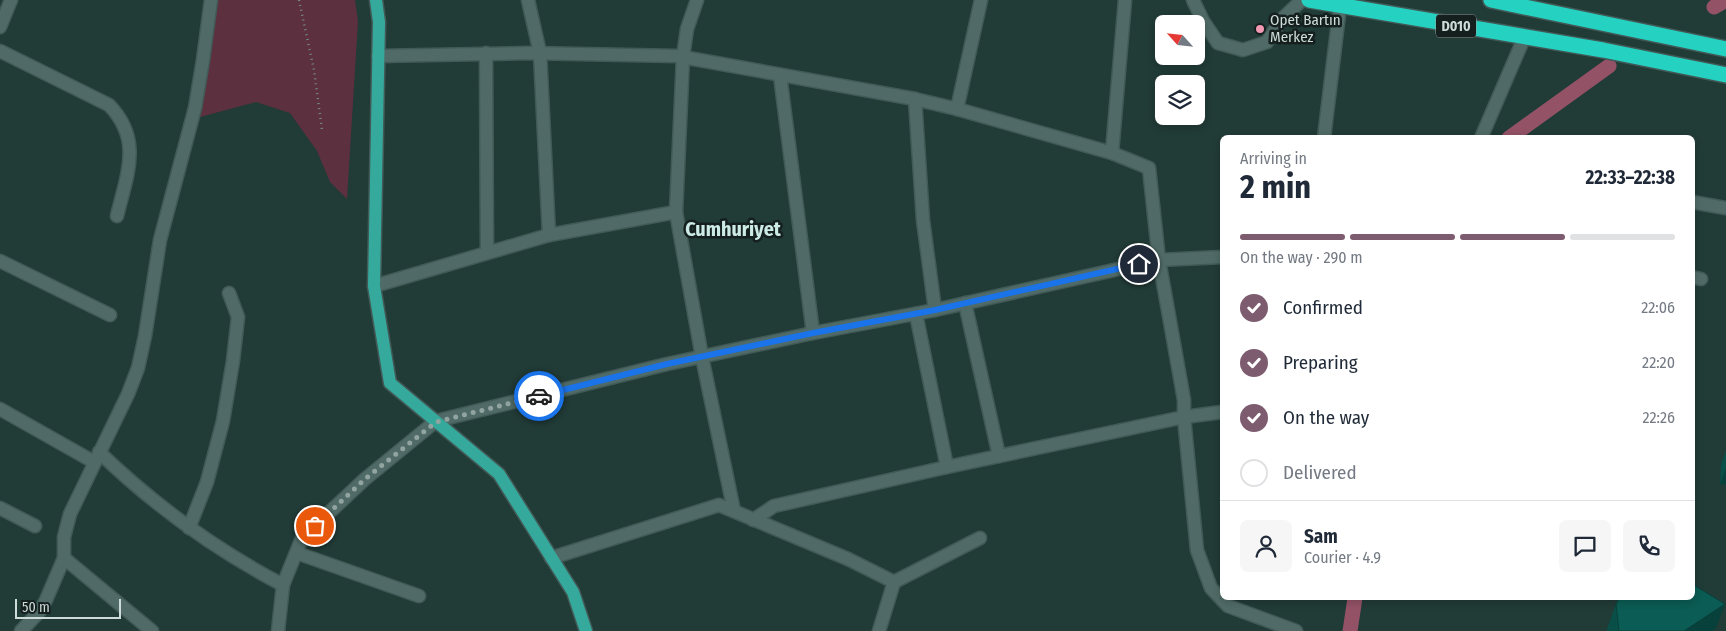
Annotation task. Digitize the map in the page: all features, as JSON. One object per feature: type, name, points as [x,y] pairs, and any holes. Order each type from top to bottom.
[{"type":"highway","name":"D010","points":[[1309,0],[1603,50],[1726,75]]},
{"type":"highway","name":"D010","points":[[1491,0],[1726,49]]},
{"type":"main road","points":[[376,0],[378,56],[374,286],[390,384],[499,474],[572,592],[586,631]]},
{"type":"street","points":[[0,27],[11,0]]},
{"type":"street","points":[[21,631],[40,611],[64,558],[64,537],[70,514],[128,394],[142,352],[160,240],[198,94],[211,0]]},
{"type":"street","points":[[528,0],[540,53],[548,234]]},
{"type":"street","points":[[697,0],[687,29],[683,57],[676,212],[702,357],[734,511]]},
{"type":"street","points":[[957,109],[981,0]]},
{"type":"street","points":[[1112,153],[1125,0]]},
{"type":"street","points":[[1193,0],[1203,21],[1218,43],[1243,50],[1267,42],[1281,20],[1302,0]]},
{"type":"street","points":[[1324,135],[1340,14]]},
{"type":"street","points":[[1482,135],[1524,38]]},
{"type":"street","points":[[0,51],[109,104],[117,113],[128,134],[130,152],[130,162],[117,216]]},
{"type":"street","points":[[486,53],[487,253]]},
{"type":"street","points":[[378,56],[540,53],[683,57],[915,99],[1112,153],[1150,168],[1159,260],[1184,400],[1197,550],[1211,588],[1220,598]]},
{"type":"street","points":[[780,75],[813,333]]},
{"type":"street","points":[[915,99],[923,220],[935,310]]},
{"type":"street","points":[[1695,203],[1726,208]]},
{"type":"street","points":[[374,286],[548,234],[676,212]]},
{"type":"street","points":[[278,631],[284,585],[302,538],[365,479],[436,422],[667,364],[813,333],[965,304],[1159,260],[1220,257]]},
{"type":"street","points":[[0,261],[110,315]]},
{"type":"street","points":[[189,528],[207,482],[224,413],[233,361],[238,317],[229,293]]},
{"type":"street","points":[[965,304],[999,456]]},
{"type":"street","points":[[916,314],[947,467]]},
{"type":"street","points":[[0,409],[96,457],[189,528],[247,566],[284,585]]},
{"type":"street","points":[[753,520],[774,506],[1184,417],[1220,412]]},
{"type":"street","points":[[551,558],[719,505],[848,560],[894,582]]},
{"type":"street","points":[[0,508],[35,526]]},
{"type":"street","points":[[878,631],[894,582],[980,538]]},
{"type":"street","points":[[296,553],[419,596]]},
{"type":"street","points":[[64,558],[150,630]]},
{"type":"street","points":[[1222,600],[1228,606],[1296,631]]},
{"type":"path","points":[[299,0],[314,70],[322,130]]},
{"type":"shaded area","points":[[216,0],[355,0],[358,21],[347,199],[330,182],[317,151],[290,113],[256,102],[200,117]]},
{"type":"building","points":[[1695,586],[1725,604],[1684,631],[1619,631],[1616,604],[1618,600],[1695,600]]},
{"type":"waterway","points":[[1714,7],[1726,0]]},
{"type":"waterway","points":[[1513,135],[1609,66]]},
{"type":"waterway","points":[[1350,631],[1355,600]]},
{"type":"way so far","points":[[315,526],[365,479],[436,422],[539,396]]},
{"type":"place","name":"Opet Bartın Merkez","points":[[1260,29]]},
{"type":"district","name":"Cumhuriyet","points":[[733,229]]},
{"type":"route","points":[[539,396],[667,364],[813,333],[935,310],[1139,264]]}]
